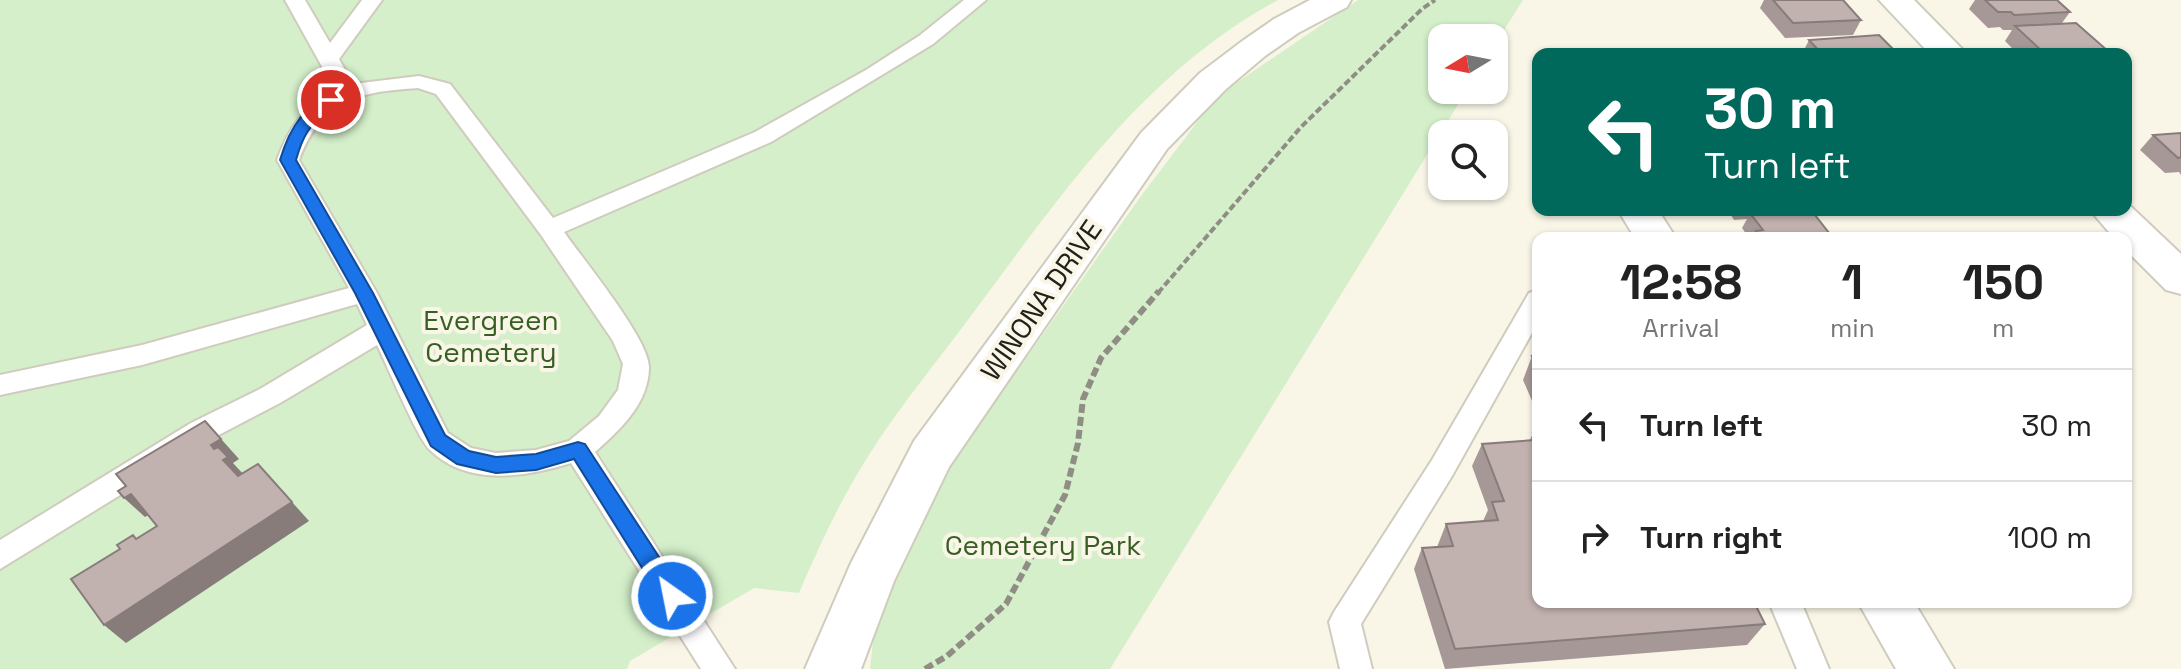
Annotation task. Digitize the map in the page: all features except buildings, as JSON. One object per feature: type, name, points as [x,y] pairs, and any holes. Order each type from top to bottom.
[{"type":"street","name":"WINONA DRIVE","points":[[833,669],[869,579],[931,455],[1154,141],[1213,81],[1253,49],[1286,26],[1335,0]]},
{"type":"street","points":[[1895,0],[1944,48]]},
{"type":"street","points":[[2116,216],[2181,279]]},
{"type":"street","points":[[1888,608],[1926,669]]},
{"type":"lane","points":[[295,0],[346,90]]},
{"type":"lane","points":[[330,57],[372,0]]},
{"type":"lane","points":[[549,229],[763,137],[886,66],[926,40],[976,0]]},
{"type":"lane","points":[[419,82],[443,89],[549,229],[625,338],[636,364],[631,393],[609,424],[578,450],[536,462],[496,465],[464,458],[438,441],[364,293],[288,160],[295,135],[315,110],[346,90],[384,83],[419,82]]},
{"type":"lane","points":[[0,385],[142,355],[364,293]]},
{"type":"lane","points":[[1356,669],[1345,622],[1442,468],[1532,310]]},
{"type":"lane","points":[[0,556],[201,431],[270,396],[382,329]]},
{"type":"lane","points":[[578,450],[719,669]]},
{"type":"lane","points":[[1788,608],[1813,669]]},
{"type":"path","points":[[925,669],[947,656],[1006,604],[1065,495],[1078,443],[1083,399],[1101,358],[1301,127],[1422,9],[1435,0]]},
{"type":"green space","name":"Evergreen Cemetery","points":[[0,0],[1278,0],[1188,61],[1112,135],[1077,176],[880,438],[839,507],[799,593],[754,588],[630,661],[627,669],[0,669]]},
{"type":"green space","name":"Cemetery Park","points":[[1358,0],[1523,0],[1508,24],[1428,24],[1428,104],[1458,104],[1449,120],[1428,120],[1428,153],[1110,669],[870,669],[874,632],[887,586],[943,475],[1141,196],[1217,96]]},
{"type":"route","points":[[331,100],[315,110],[295,135],[288,160],[364,293],[438,441],[464,458],[496,465],[536,462],[578,450],[672,596]]}]
